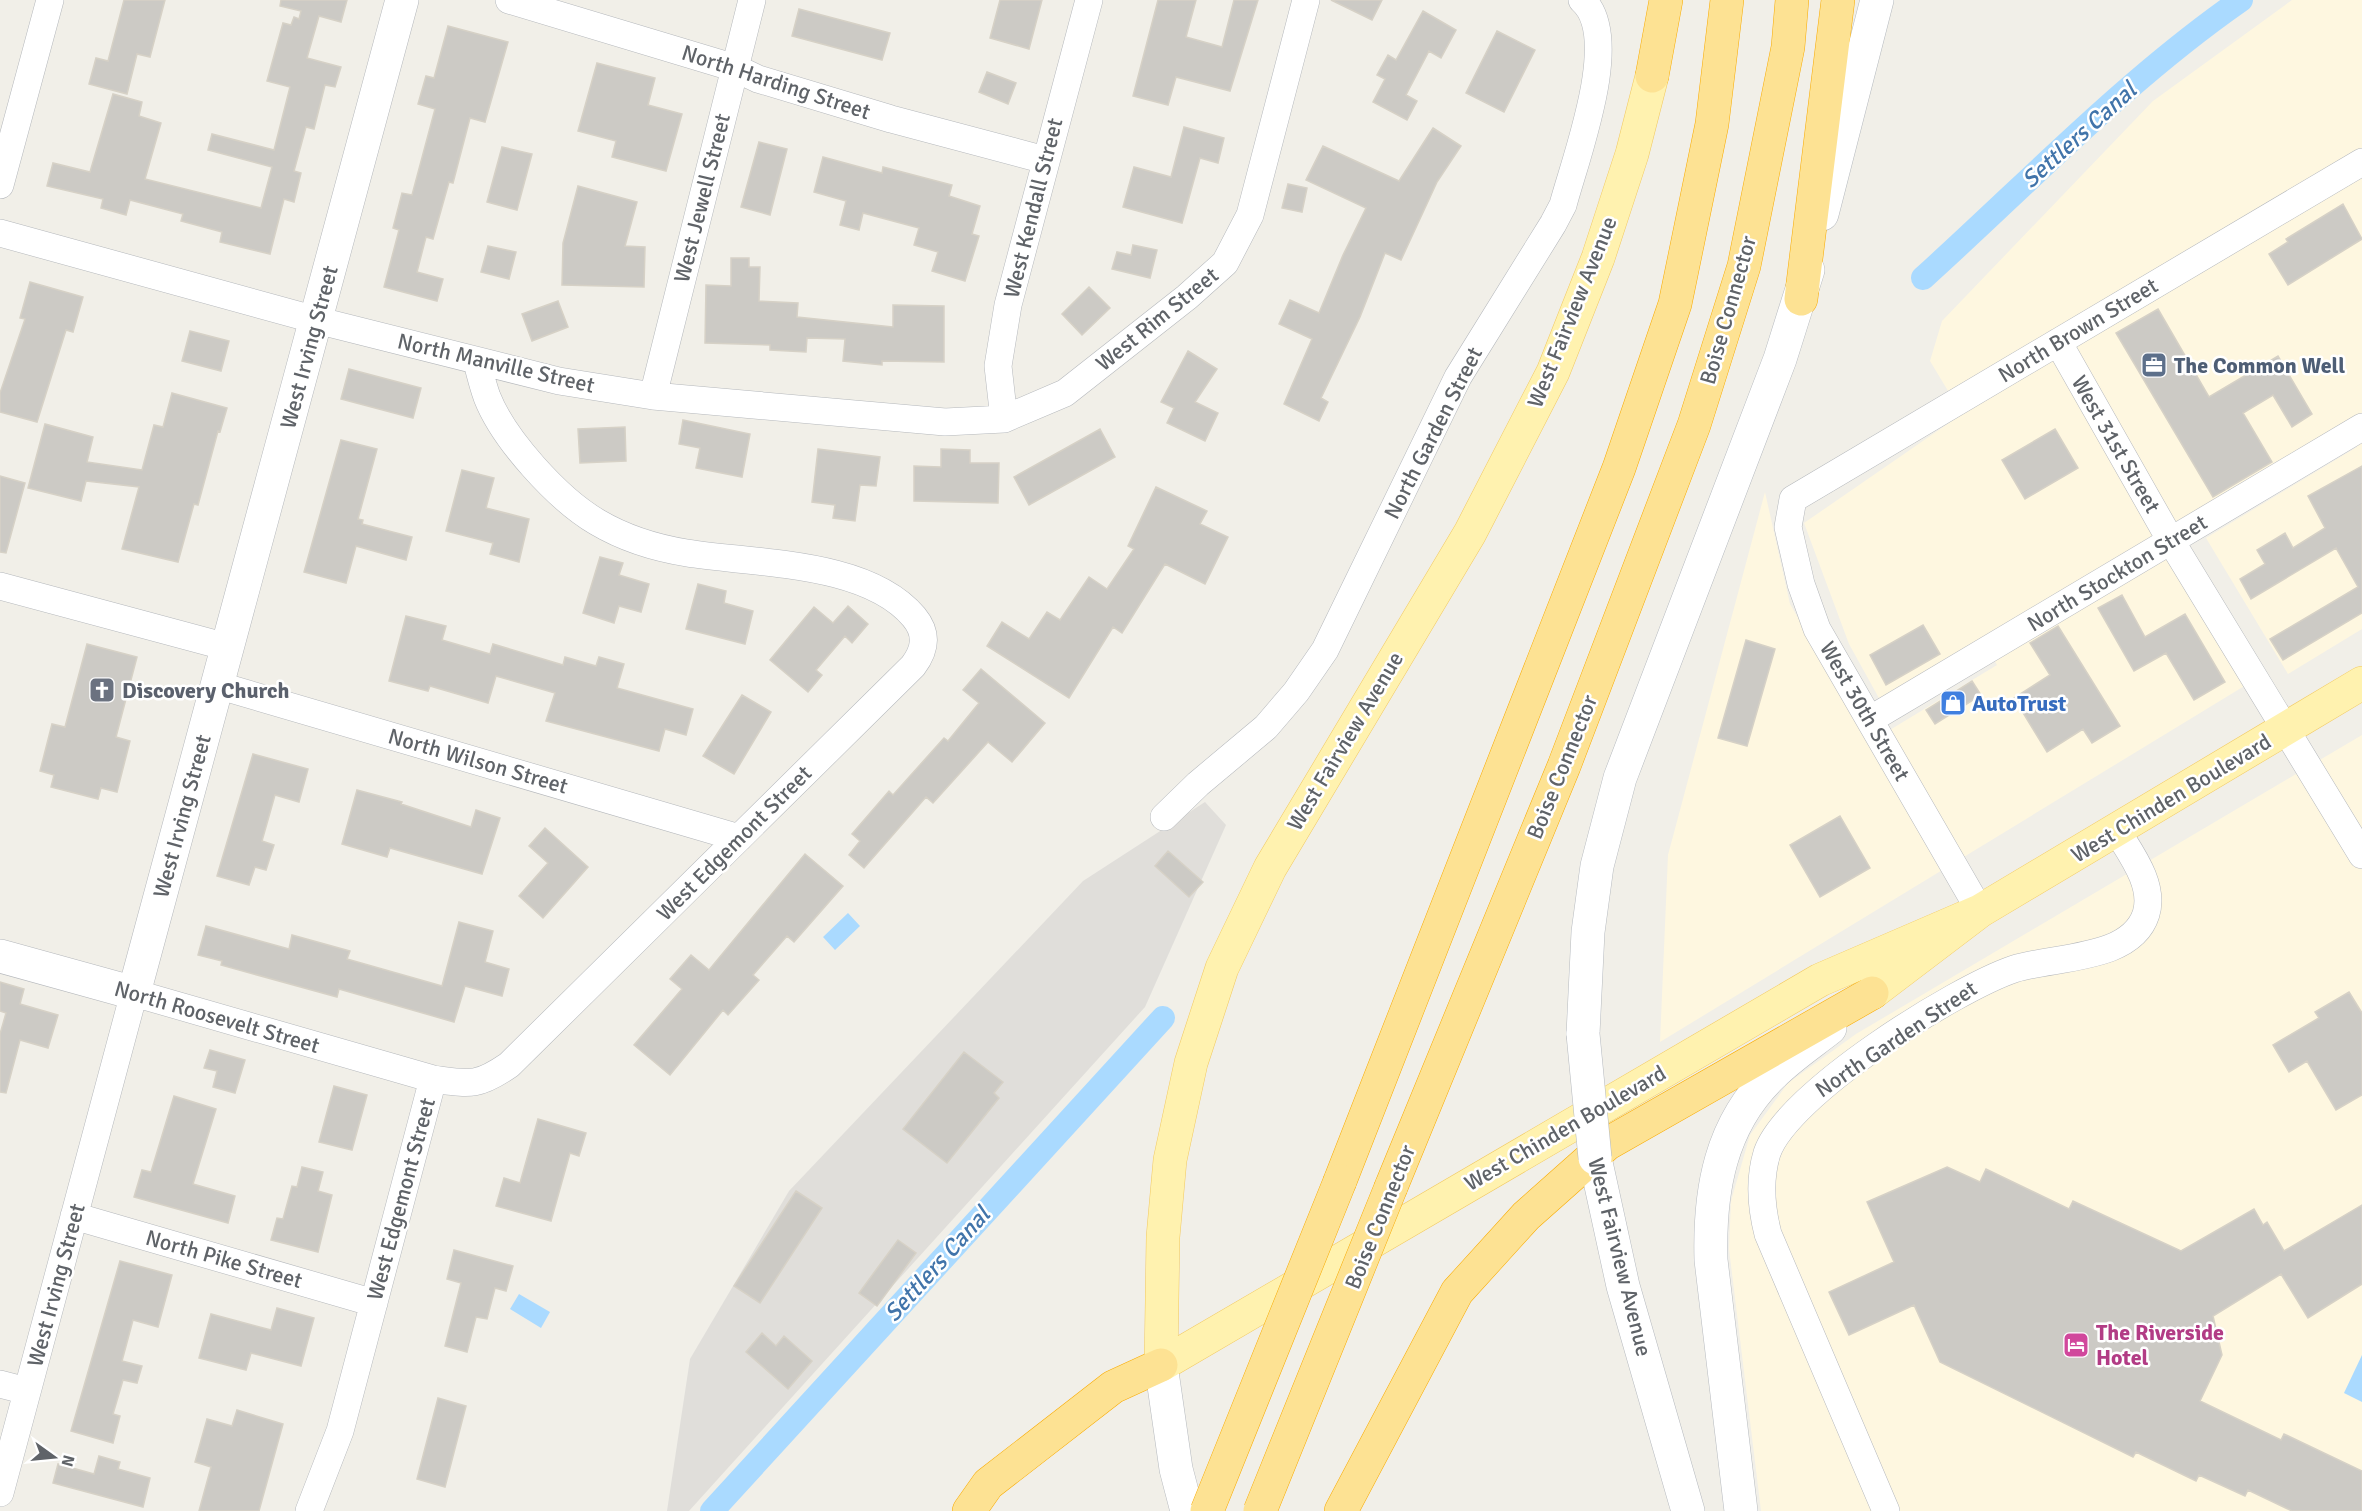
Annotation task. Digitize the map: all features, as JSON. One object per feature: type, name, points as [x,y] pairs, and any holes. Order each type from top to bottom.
[{"type":"highway","points":[[1652,76],[1666,0]]},
{"type":"highway","points":[[1207,1511],[1340,1181],[1619,468],[1675,304],[1712,124],[1727,0]]},
{"type":"highway","name":"Boise Connector","points":[[1260,1511],[1564,766],[1694,425],[1744,266],[1788,47],[1792,0]]},
{"type":"highway","points":[[1801,299],[1838,0]]},
{"type":"highway","points":[[1341,1511],[1457,1292],[1526,1216],[1607,1144],[1872,993]]},
{"type":"highway","points":[[969,1511],[988,1484],[1113,1387],[1161,1365]]},
{"type":"main road","name":"West Irving Street","points":[[134,993],[402,0]]},
{"type":"main road","name":"West Fairview Avenue","points":[[1187,1511],[1176,1469],[1161,1365],[1162,1237],[1170,1160],[1191,1063],[1222,968],[1270,868],[1470,533],[1553,372],[1598,258],[1632,154],[1652,76],[1659,0]]},
{"type":"main road","name":"West Fairview Avenue","points":[[1688,1511],[1623,1286],[1591,1136],[1583,1034],[1584,978],[1589,921],[1597,866],[1620,778],[1801,299],[1877,0]]},
{"type":"main road","name":"West Chinden Boulevard","points":[[1741,1511],[1711,1260],[1710,1219],[1713,1185],[1725,1145],[1744,1111],[1772,1074],[1872,993],[1980,911],[2287,730],[2362,683]]},
{"type":"main road","name":"West Chinden Boulevard","points":[[1161,1365],[1820,980],[1980,911]]},
{"type":"main road","name":"North Roosevelt Street","points":[[0,956],[134,993]]},
{"type":"street","points":[[0,185],[50,0]]},
{"type":"street","name":"North Harding Street","points":[[509,0],[735,68],[758,79],[891,119],[1045,160]]},
{"type":"street","name":"West Jewell Street","points":[[653,396],[752,0]]},
{"type":"street","name":"West Kendall Street","points":[[1004,419],[998,366],[1008,305],[1089,0]]},
{"type":"street","name":"West Rim Street","points":[[1004,419],[1065,393],[1187,297],[1225,263],[1250,215],[1306,0]]},
{"type":"street","name":"North Garden Street","points":[[1164,817],[1198,784],[1266,727],[1296,692],[1326,650],[1458,377],[1563,205],[1599,63],[1598,38],[1594,20],[1582,0]]},
{"type":"street","name":"North Brown Street","points":[[1793,499],[2362,162]]},
{"type":"street","name":"North Manville Street","points":[[0,233],[316,320],[559,381],[653,396],[945,422],[1004,419]]},
{"type":"street","name":"West 31st Street","points":[[2058,342],[2171,541],[2362,855]]},
{"type":"street","name":"West Edgemont Street","points":[[309,1511],[340,1431],[433,1079],[472,1084],[491,1078],[509,1065],[913,666],[922,654],[924,638],[918,622],[901,602],[870,584],[828,572],[685,553],[640,542],[597,522],[563,496],[525,459],[488,399],[477,362]]},
{"type":"street","name":"North Stockton Street","points":[[1871,719],[2362,428]]},
{"type":"street","name":"West 30th Street","points":[[1793,499],[1788,527],[1801,584],[1817,629],[1980,911]]},
{"type":"street","points":[[0,586],[228,647]]},
{"type":"street","name":"North Wilson Street","points":[[217,685],[739,838]]},
{"type":"street","name":"North Garden Street","points":[[1886,1511],[1768,1234],[1762,1200],[1762,1176],[1768,1152],[1783,1125],[1805,1100],[1850,1065],[1962,991],[2016,968],[2114,948],[2134,933],[2146,914],[2148,895],[2138,866],[2117,831]]},
{"type":"street","name":"North Roosevelt Street","points":[[134,993],[433,1079]]},
{"type":"street","name":"West Irving Street","points":[[0,1493],[134,993]]},
{"type":"street","name":"North Pike Street","points":[[74,1216],[374,1303]]},
{"type":"street","points":[[0,1384],[27,1391]]},
{"type":"shaded area","points":[[2292,0],[2362,0],[2362,629],[2288,674],[2206,538],[2357,447],[2345,425],[2159,540],[2246,685],[1660,1042],[1668,855],[1765,492],[1790,604],[1870,742],[1997,665],[1984,642],[1880,700],[1849,644],[1804,523],[1962,414],[1930,361],[1942,321],[2153,101]]},
{"type":"shaded area","points":[[2362,735],[2362,1511],[1761,1511],[1729,1249],[1731,1201],[1750,1135],[1788,1083],[1856,1034]]},
{"type":"shaded area","points":[[1205,802],[1226,825],[1145,1007],[689,1511],[667,1511],[690,1359],[789,1191],[1083,881]]},
{"type":"water","points":[[848,913],[860,926],[835,950],[823,937]]},
{"type":"water","points":[[519,1294],[550,1312],[541,1328],[510,1309]]},
{"type":"water","points":[[2362,1355],[2362,1402],[2344,1393]]},
{"type":"building","points":[[124,0],[165,0],[150,57],[137,54],[127,94],[89,84],[96,58],[108,61]]},
{"type":"building","points":[[281,0],[347,0],[341,22],[319,16],[307,58],[341,67],[335,87],[325,85],[314,129],[306,127],[294,171],[301,173],[294,202],[284,199],[270,254],[220,242],[222,232],[181,221],[183,214],[130,200],[126,215],[101,208],[103,199],[47,186],[53,163],[90,172],[113,94],[142,102],[139,116],[161,123],[145,179],[261,208],[272,167],[208,150],[212,134],[274,150],[290,87],[267,81],[283,23],[291,25],[294,17],[299,19],[301,11],[280,6]]},
{"type":"building","points":[[1000,0],[1042,0],[1029,49],[990,38]]},
{"type":"building","points":[[1158,0],[1196,0],[1186,37],[1222,47],[1234,0],[1258,0],[1230,91],[1176,77],[1168,105],[1133,96]]},
{"type":"building","points":[[1331,0],[1382,0],[1372,20]]},
{"type":"building","points":[[799,9],[890,33],[882,60],[792,36]]},
{"type":"building","points":[[1423,11],[1456,30],[1441,58],[1429,51],[1406,95],[1417,101],[1407,120],[1373,102],[1385,79],[1377,75],[1388,55],[1396,60]]},
{"type":"building","points":[[448,26],[508,42],[485,122],[470,118],[453,183],[449,182],[433,239],[426,237],[417,272],[443,279],[437,301],[384,287],[399,230],[393,228],[402,193],[412,195],[435,109],[418,104],[426,76],[434,78]]},
{"type":"building","points":[[1497,31],[1535,50],[1504,112],[1466,93]]},
{"type":"building","points":[[597,63],[655,78],[648,105],[682,114],[666,171],[612,157],[616,141],[578,131]]},
{"type":"building","points":[[987,72],[1016,83],[1008,104],[979,92]]},
{"type":"building","points":[[1184,127],[1224,138],[1218,163],[1200,158],[1182,223],[1123,207],[1134,167],[1171,177]]},
{"type":"building","points":[[1433,128],[1461,146],[1437,182],[1401,260],[1385,253],[1360,317],[1321,398],[1328,402],[1319,421],[1284,404],[1312,339],[1279,324],[1290,300],[1319,313],[1366,208],[1306,180],[1323,146],[1399,181]]},
{"type":"building","points":[[759,142],[787,149],[770,215],[741,207]]},
{"type":"building","points":[[502,147],[532,154],[517,210],[487,202]]},
{"type":"building","points":[[823,157],[882,173],[883,167],[952,185],[949,196],[980,206],[972,234],[979,236],[965,281],[932,271],[938,252],[914,245],[919,228],[863,213],[859,230],[840,225],[846,201],[814,192]]},
{"type":"building","points":[[1288,184],[1307,188],[1302,212],[1282,208]]},
{"type":"building","points":[[578,186],[637,202],[625,246],[645,247],[644,287],[562,285],[563,243]]},
{"type":"building","points":[[2343,204],[2362,239],[2288,285],[2269,254],[2288,242],[2286,239]]},
{"type":"building","points":[[1133,245],[1157,250],[1150,278],[1112,269],[1117,252],[1131,255]]},
{"type":"building","points":[[488,246],[516,252],[509,279],[481,272]]},
{"type":"building","points":[[731,258],[749,258],[749,267],[760,267],[759,301],[798,303],[797,317],[893,327],[893,305],[944,306],[944,362],[882,361],[882,365],[843,361],[845,339],[807,338],[806,352],[770,350],[770,345],[705,343],[706,285],[731,286]]},
{"type":"building","points":[[30,282],[83,297],[73,332],[66,330],[37,422],[0,412],[0,393],[25,319],[20,318]]},
{"type":"building","points":[[1089,287],[1110,308],[1082,335],[1062,314]]},
{"type":"building","points":[[558,301],[568,327],[532,341],[522,314]]},
{"type":"building","points":[[2158,309],[2209,397],[2278,356],[2312,414],[2292,427],[2273,395],[2243,413],[2272,462],[2213,497],[2116,333]]},
{"type":"building","points":[[190,331],[229,341],[221,371],[182,361]]},
{"type":"building","points":[[1188,351],[1217,369],[1195,402],[1218,413],[1205,441],[1167,423],[1174,408],[1161,402]]},
{"type":"building","points":[[349,369],[421,388],[413,418],[341,399]]},
{"type":"building","points":[[172,393],[227,408],[220,432],[218,431],[198,505],[194,504],[178,562],[122,549],[139,487],[86,481],[81,501],[28,488],[45,424],[93,437],[87,462],[142,470],[154,425],[163,427]]},
{"type":"building","points":[[683,420],[750,434],[742,477],[696,468],[700,448],[679,444]]},
{"type":"building","points":[[625,427],[626,461],[580,463],[578,429]]},
{"type":"building","points":[[1100,429],[1115,457],[1029,505],[1014,477]]},
{"type":"building","points":[[2055,429],[2078,468],[2025,499],[2002,460]]},
{"type":"building","points":[[341,440],[377,449],[358,519],[363,520],[362,524],[412,537],[406,560],[356,546],[346,583],[304,572]]},
{"type":"building","points":[[818,449],[880,457],[876,486],[860,485],[855,521],[833,518],[835,505],[812,502]]},
{"type":"building","points":[[941,449],[970,450],[970,463],[999,463],[998,503],[914,501],[914,466],[941,467]]},
{"type":"building","points":[[2362,466],[2362,613],[2283,660],[2270,639],[2358,587],[2336,548],[2251,599],[2240,579],[2265,564],[2257,550],[2285,533],[2293,548],[2325,528],[2308,496]]},
{"type":"building","points":[[462,470],[494,478],[486,508],[529,519],[519,562],[490,554],[493,543],[446,531]]},
{"type":"building","points":[[0,476],[25,483],[6,553],[0,552]]},
{"type":"building","points":[[1156,487],[1207,511],[1200,524],[1228,537],[1205,584],[1165,564],[1122,633],[1113,627],[1069,698],[987,646],[1002,622],[1029,639],[1047,612],[1060,620],[1089,577],[1107,589],[1134,549],[1128,546]]},
{"type":"building","points":[[600,557],[623,563],[619,575],[649,584],[641,612],[619,606],[614,623],[583,613]]},
{"type":"building","points":[[698,584],[726,591],[724,603],[753,611],[745,644],[686,629]]},
{"type":"building","points":[[2122,595],[2145,637],[2185,614],[2225,682],[2194,700],[2166,653],[2134,671],[2098,608]]},
{"type":"building","points":[[848,606],[868,624],[852,643],[845,636],[816,670],[822,675],[808,692],[770,660],[814,607],[833,623]]},
{"type":"building","points":[[406,616],[446,626],[442,640],[490,654],[493,644],[563,665],[565,657],[596,666],[599,657],[624,664],[617,688],[693,709],[686,735],[665,729],[659,751],[546,721],[555,693],[496,676],[488,703],[430,686],[428,691],[389,681]]},
{"type":"building","points":[[1923,625],[1940,654],[1886,685],[1870,655]]},
{"type":"building","points":[[2058,626],[2120,726],[2092,743],[2083,729],[2047,752],[2014,698],[2050,675],[2030,643]]},
{"type":"building","points":[[1746,640],[1775,649],[1747,746],[1718,738]]},
{"type":"building","name":"Discovery Church","points":[[87,644],[137,657],[116,737],[130,741],[117,792],[101,788],[98,799],[51,787],[54,775],[40,771],[52,724],[65,727]]},
{"type":"building","points":[[981,669],[1045,723],[1012,762],[988,742],[933,803],[926,797],[864,868],[849,855],[860,841],[852,834],[889,791],[893,795],[944,738],[948,741],[979,703],[963,690]]},
{"type":"building","name":"AutoTrust","points":[[1972,681],[1981,695],[1935,724],[1926,710]]},
{"type":"building","points":[[742,695],[771,712],[734,774],[703,756]]},
{"type":"building","points":[[253,754],[308,769],[299,802],[275,795],[262,841],[274,845],[266,870],[255,867],[249,885],[217,876]]},
{"type":"building","points":[[357,790],[402,802],[401,804],[471,827],[476,810],[500,818],[482,874],[390,848],[387,857],[342,844]]},
{"type":"building","points":[[1840,816],[1870,868],[1820,897],[1790,845]]},
{"type":"building","points":[[545,828],[588,867],[543,918],[519,896],[548,863],[529,846]]},
{"type":"building","points":[[1168,851],[1203,882],[1189,897],[1155,866]]},
{"type":"building","points":[[805,854],[843,886],[794,942],[787,936],[753,975],[759,980],[728,1015],[723,1010],[670,1075],[634,1045],[682,989],[670,979],[691,955],[709,970]]},
{"type":"building","points":[[459,922],[493,931],[485,962],[509,969],[502,996],[465,986],[454,1022],[339,989],[337,997],[221,965],[222,961],[198,955],[206,926],[289,949],[292,935],[350,951],[347,959],[442,986]]},
{"type":"building","points":[[0,982],[24,989],[20,1004],[58,1015],[48,1048],[20,1040],[6,1093],[0,1092],[0,1034],[6,1013],[0,1011]]},
{"type":"building","points":[[2349,992],[2362,1013],[2362,1095],[2336,1110],[2307,1061],[2289,1072],[2273,1045],[2319,1018],[2315,1012]]},
{"type":"building","points":[[210,1050],[245,1060],[235,1093],[213,1087],[217,1071],[204,1068]]},
{"type":"building","points":[[964,1052],[1003,1082],[994,1093],[999,1098],[947,1163],[903,1129]]},
{"type":"building","points":[[334,1086],[367,1095],[352,1150],[319,1142]]},
{"type":"building","points":[[174,1096],[216,1109],[193,1184],[235,1196],[228,1223],[134,1197],[142,1170],[151,1172]]},
{"type":"building","points":[[538,1119],[586,1133],[579,1156],[570,1153],[551,1221],[496,1206],[504,1178],[520,1183]]},
{"type":"building","points":[[302,1167],[323,1172],[318,1191],[332,1195],[318,1252],[271,1240],[277,1218],[283,1219],[292,1186],[297,1187]]},
{"type":"building","name":"The Riverside Hotel","points":[[1947,1167],[1980,1182],[1986,1169],[2069,1209],[2073,1201],[2181,1251],[2254,1209],[2263,1225],[2267,1222],[2284,1251],[2362,1205],[2362,1284],[2308,1318],[2281,1274],[2213,1316],[2222,1355],[2200,1401],[2281,1440],[2284,1434],[2362,1471],[2362,1511],[2292,1511],[2248,1490],[2245,1496],[2199,1475],[2196,1481],[2136,1452],[2133,1457],[1940,1362],[1914,1305],[1849,1335],[1829,1292],[1894,1262],[1867,1202]]},
{"type":"building","points":[[796,1191],[822,1208],[760,1303],[734,1286]]},
{"type":"building","points":[[898,1240],[916,1253],[877,1306],[859,1293]]},
{"type":"building","points":[[454,1250],[513,1266],[506,1291],[495,1288],[487,1319],[476,1317],[467,1352],[445,1346],[461,1283],[447,1279]]},
{"type":"building","points":[[120,1261],[172,1275],[158,1327],[133,1320],[122,1361],[142,1366],[137,1383],[123,1380],[113,1414],[120,1416],[113,1443],[71,1431]]},
{"type":"building","points":[[277,1308],[314,1318],[301,1366],[251,1353],[246,1370],[199,1358],[211,1314],[271,1330]]},
{"type":"building","points":[[762,1333],[776,1346],[784,1336],[812,1361],[788,1389],[746,1352]]},
{"type":"building","points":[[438,1398],[466,1406],[445,1487],[417,1479]]},
{"type":"building","points":[[237,1410],[283,1424],[259,1511],[199,1511],[211,1467],[195,1462],[207,1419],[232,1426]]},
{"type":"building","points":[[99,1456],[120,1462],[118,1469],[150,1478],[143,1507],[53,1483],[58,1464],[94,1474]]},
{"type":"waterway","name":"Settlers Canal","points":[[1923,278],[2117,98],[2157,64],[2241,0]]},
{"type":"waterway","name":"Settlers Canal","points":[[712,1511],[1163,1018]]},
{"type":"place","name":"The Common Well","points":[[2154,365]]},
{"type":"place","name":"Discovery Church","points":[[102,690]]},
{"type":"place","name":"AutoTrust","points":[[1953,703]]},
{"type":"place","name":"The Riverside Hotel","points":[[2076,1345]]}]
